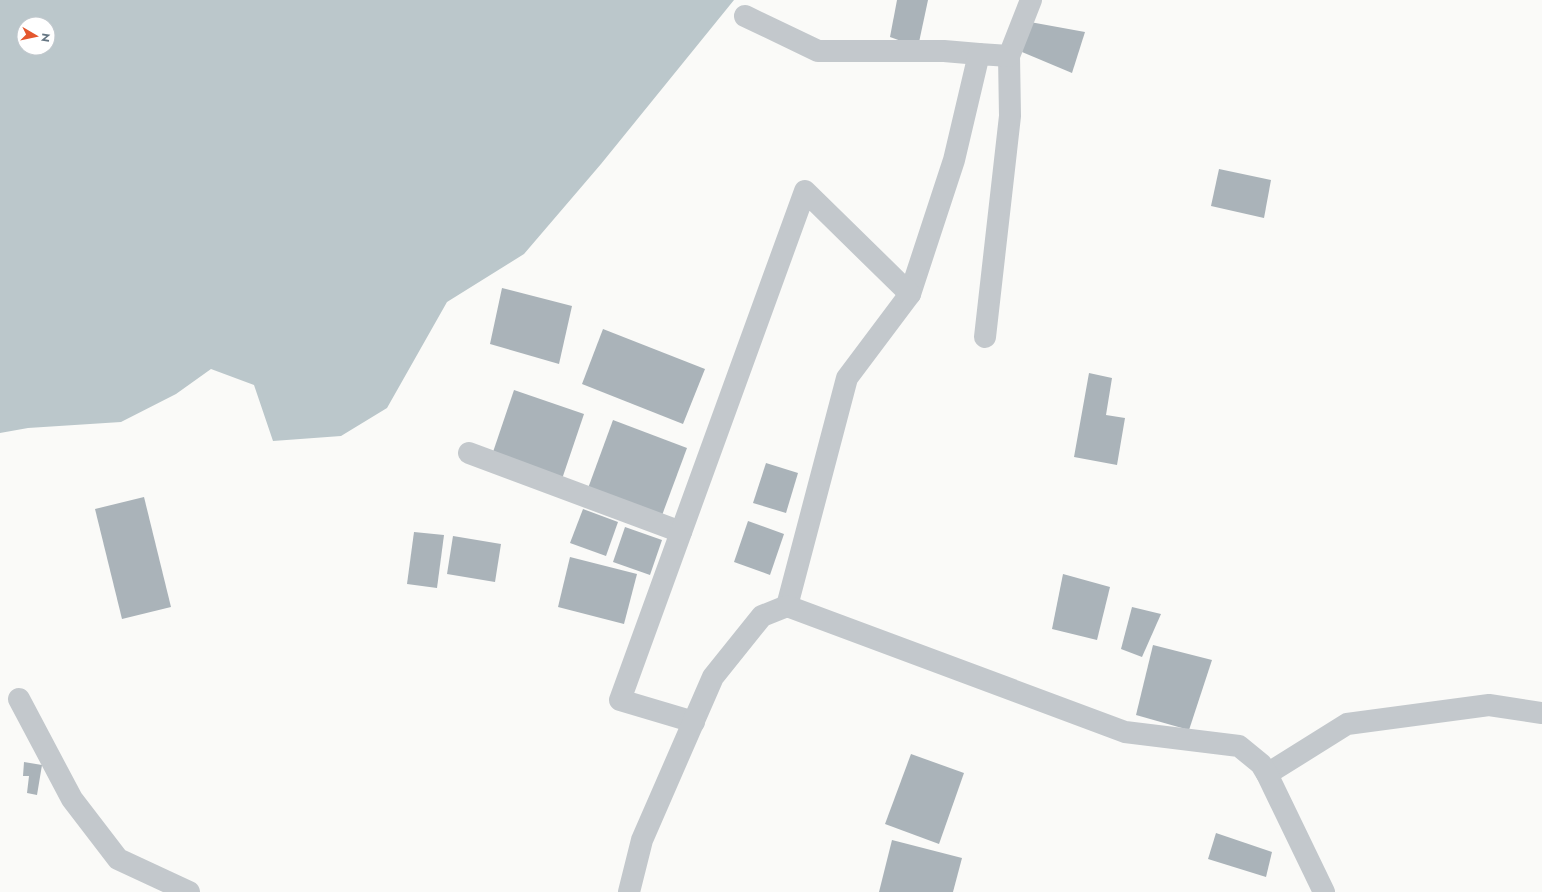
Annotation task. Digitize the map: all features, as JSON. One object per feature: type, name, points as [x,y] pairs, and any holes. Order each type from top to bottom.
[{"type":"street","points":[[985,337],[1010,116],[1009,56],[1030,0]]},
{"type":"street","points":[[745,16],[818,51],[944,51],[1009,56]]},
{"type":"street","points":[[787,606],[847,378],[910,294],[954,160],[978,54]]},
{"type":"street","points":[[694,722],[620,700],[805,190],[910,294]]},
{"type":"street","points":[[470,453],[681,532]]},
{"type":"street","points":[[629,892],[642,840],[713,677],[762,616],[787,606],[1125,732],[1239,746],[1261,764],[1267,774],[1324,892]]},
{"type":"street","points":[[19,699],[72,799],[118,859],[189,892]]},
{"type":"street","points":[[1267,774],[1347,724],[1489,705],[1542,713]]},
{"type":"shaded area","points":[[0,0],[734,0],[601,164],[524,254],[447,302],[387,408],[341,436],[273,441],[254,385],[211,369],[176,394],[121,422],[28,428],[0,433]]},
{"type":"building","points":[[897,0],[928,0],[918,47],[890,37]]},
{"type":"building","points":[[1030,22],[1085,32],[1072,73],[1022,52]]},
{"type":"building","points":[[1219,169],[1271,180],[1264,218],[1211,206]]},
{"type":"building","points":[[502,288],[572,306],[559,364],[490,344]]},
{"type":"building","points":[[603,329],[705,369],[683,424],[582,384]]},
{"type":"building","points":[[1089,373],[1112,378],[1106,415],[1125,418],[1117,465],[1074,457]]},
{"type":"building","points":[[514,390],[584,414],[562,479],[492,455]]},
{"type":"building","points":[[613,420],[687,448],[661,518],[587,491]]},
{"type":"building","points":[[766,463],[798,473],[786,513],[753,503]]},
{"type":"building","points":[[144,497],[171,607],[122,619],[95,509]]},
{"type":"building","points":[[583,509],[618,522],[606,556],[570,543]]},
{"type":"building","points":[[748,521],[784,534],[770,575],[734,562]]},
{"type":"building","points":[[625,527],[662,540],[650,575],[613,562]]},
{"type":"building","points":[[414,532],[444,535],[437,588],[407,584]]},
{"type":"building","points":[[453,536],[501,544],[495,582],[447,574]]},
{"type":"building","points":[[570,557],[637,574],[624,624],[558,607]]},
{"type":"building","points":[[1063,574],[1110,587],[1097,640],[1052,629]]},
{"type":"building","points":[[1132,607],[1161,614],[1142,657],[1121,649]]},
{"type":"building","points":[[1153,645],[1212,660],[1189,730],[1136,715]]},
{"type":"building","points":[[911,754],[964,773],[939,844],[885,824]]},
{"type":"building","points":[[24,762],[42,765],[37,795],[27,793],[29,776],[23,776]]},
{"type":"building","points":[[1216,833],[1272,852],[1266,877],[1208,859]]},
{"type":"building","points":[[892,840],[962,858],[953,892],[879,892]]}]
